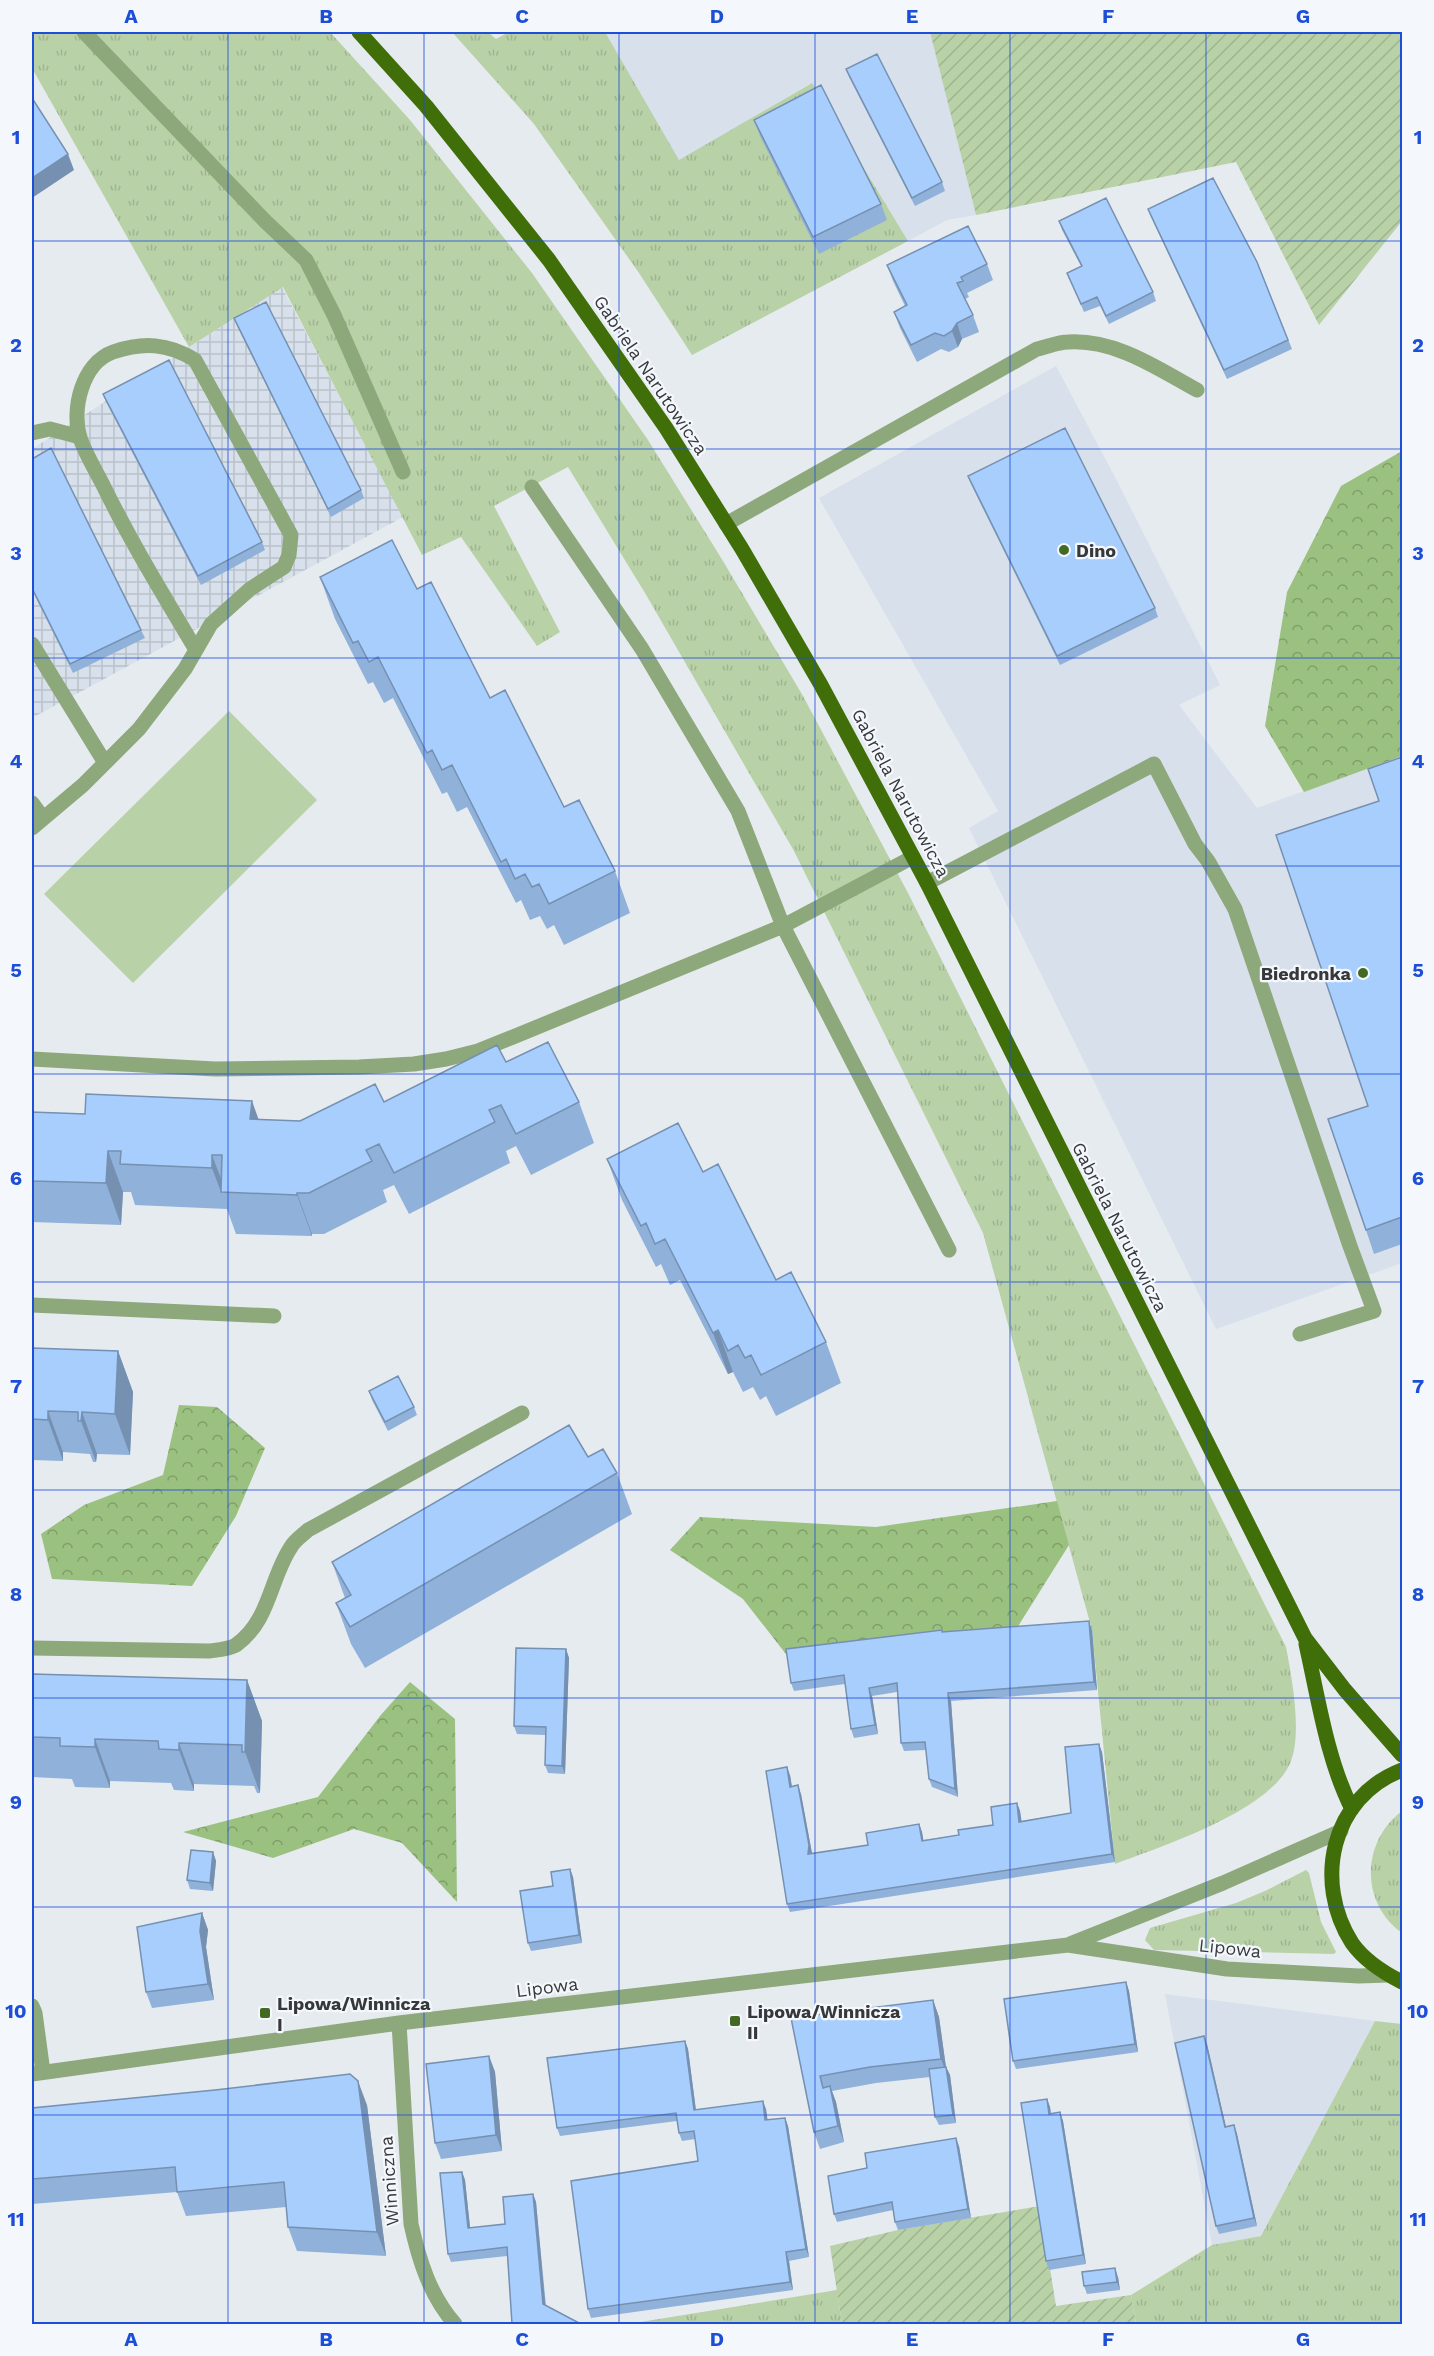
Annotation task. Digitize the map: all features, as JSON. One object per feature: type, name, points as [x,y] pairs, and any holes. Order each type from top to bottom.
[{"type":"main road","name":"Gabriela Narutowicza","points":[[359,32],[426,106],[549,260],[666,428],[726,524],[821,685],[927,883],[1305,1638],[1402,1755]]},
{"type":"main road","name":"Gabriela Narutowicza","points":[[1305,1638],[1342,1789],[1352,1809]]},
{"type":"main road","points":[[1395,1978],[1368,1960],[1353,1944],[1338,1916],[1331,1885],[1332,1860],[1341,1831],[1352,1809],[1380,1782],[1402,1770]]},
{"type":"street","points":[[84,32],[265,221],[306,260],[334,315],[403,472]]},
{"type":"street","points":[[726,524],[1037,349],[1068,342],[1098,344],[1132,355],[1197,390]]},
{"type":"street","points":[[32,803],[37,823],[83,785],[139,729],[185,669],[212,624],[250,589],[284,567],[289,555],[291,535],[195,360],[177,349],[133,345],[108,354],[90,369],[82,386],[78,406],[80,437],[126,532],[196,650]]},
{"type":"street","points":[[32,433],[50,429],[80,437]]},
{"type":"street","points":[[532,487],[642,649],[738,811],[783,926],[949,1250]]},
{"type":"street","points":[[32,644],[105,763]]},
{"type":"street","points":[[927,883],[1154,764],[1195,844],[1208,861],[1235,909],[1374,1311],[1300,1334]]},
{"type":"street","points":[[32,1059],[215,1070],[359,1067],[414,1064],[446,1059],[487,1048],[783,926],[913,857]]},
{"type":"street","points":[[32,1305],[274,1316]]},
{"type":"street","points":[[32,1648],[209,1652],[235,1646],[257,1624],[269,1599],[280,1565],[293,1544],[308,1530],[522,1413]]},
{"type":"street","name":"Lipowa","points":[[38,2073],[399,2024],[1068,1945],[1222,1883],[1341,1831]]},
{"type":"street","name":"Lipowa","points":[[1068,1945],[1227,1969],[1395,1978]]},
{"type":"street","points":[[32,2006],[35,2013],[38,2073]]},
{"type":"street","name":"Winniczna","points":[[399,2024],[411,2224],[418,2255],[430,2287],[455,2325]]},
{"type":"shaded area","points":[[605,32],[930,32],[976,215],[947,220],[908,241],[811,83],[679,161]]},
{"type":"shaded area","points":[[282,287],[403,517],[32,718],[32,449]]},
{"type":"shaded area","points":[[1056,366],[1220,685],[1179,705],[1257,808],[1402,756],[1402,1263],[1216,1329],[969,828],[998,811],[819,498]]},
{"type":"shaded area","points":[[1165,1994],[1375,2021],[1261,2236],[1212,2245]]},
{"type":"green space","points":[[32,32],[330,32],[410,120],[532,273],[648,440],[803,696],[908,893],[1286,1647],[1295,1705],[1294,1749],[1291,1761],[1280,1779],[1262,1796],[1239,1811],[1186,1837],[1115,1864],[1092,1630],[983,1233],[794,851],[645,593],[568,467],[494,506],[560,632],[537,646],[461,537],[422,555],[283,287],[189,347],[32,68]]},
{"type":"green space","points":[[452,32],[488,32],[496,39],[509,32],[605,32],[679,160],[812,83],[908,241],[692,355],[639,273],[534,124]]},
{"type":"green space","points":[[930,32],[1402,32],[1402,221],[1319,325],[1236,162],[976,215]]},
{"type":"green space","points":[[1402,451],[1402,756],[1304,792],[1265,726],[1287,592],[1341,486]]},
{"type":"green space","points":[[229,711],[317,800],[133,983],[44,894]]},
{"type":"green space","points":[[179,1405],[217,1407],[265,1448],[236,1516],[192,1586],[52,1579],[41,1534],[84,1505],[163,1475]]},
{"type":"green space","points":[[1057,1501],[1069,1545],[1012,1636],[789,1658],[743,1599],[670,1550],[700,1517],[876,1527]]},
{"type":"green space","points":[[410,1682],[455,1719],[457,1902],[402,1843],[354,1829],[273,1858],[183,1832],[318,1797],[380,1716]]},
{"type":"green space","points":[[1402,1811],[1402,1933],[1388,1920],[1379,1906],[1373,1889],[1371,1872],[1373,1855],[1379,1839]]},
{"type":"green space","points":[[1306,1870],[1309,1873],[1321,1922],[1336,1952],[1334,1954],[1154,1950],[1145,1940],[1150,1928],[1236,1903]]},
{"type":"green space","points":[[1375,2021],[1402,2024],[1402,2324],[1136,2324],[1131,2295],[1212,2245],[1261,2236]]},
{"type":"green space","points":[[1040,2206],[1056,2306],[1131,2295],[1136,2324],[842,2324],[830,2246],[898,2230]]},
{"type":"green space","points":[[837,2290],[842,2324],[628,2324]]},
{"type":"building","points":[[877,54],[942,182],[912,198],[846,69]]},
{"type":"building","points":[[821,85],[881,204],[813,237],[754,120]]},
{"type":"building","points":[[32,98],[68,154],[32,178]]},
{"type":"building","points":[[1213,178],[1257,262],[1288,340],[1224,370],[1148,209]]},
{"type":"building","points":[[1106,198],[1153,292],[1106,316],[1097,297],[1081,304],[1067,273],[1082,266],[1059,221]]},
{"type":"building","points":[[968,226],[987,264],[961,277],[963,281],[957,283],[973,315],[957,323],[952,331],[944,336],[935,333],[911,345],[894,312],[907,305],[887,265]]},
{"type":"building","points":[[266,302],[361,490],[328,509],[234,318]]},
{"type":"building","points":[[169,360],[262,542],[198,576],[103,394]]},
{"type":"building","name":"Dino","points":[[1065,428],[1155,608],[1057,656],[968,476]]},
{"type":"building","points":[[51,448],[141,630],[70,664],[32,588],[32,459]]},
{"type":"building","points":[[392,540],[417,589],[431,582],[490,698],[505,690],[564,807],[579,800],[615,871],[549,904],[539,884],[532,887],[525,874],[515,879],[506,859],[501,862],[452,765],[442,770],[432,750],[427,753],[378,657],[369,662],[358,641],[353,643],[320,577]]},
{"type":"building","name":"Biedronka","points":[[1402,757],[1402,1217],[1366,1230],[1328,1119],[1368,1106],[1276,835],[1379,801],[1368,769]]},
{"type":"building","points":[[548,1042],[579,1102],[516,1134],[501,1105],[489,1110],[495,1122],[394,1173],[379,1144],[366,1150],[372,1161],[309,1193],[297,1193],[297,1195],[221,1192],[222,1155],[212,1155],[212,1168],[120,1164],[121,1151],[108,1151],[106,1183],[32,1181],[32,1112],[85,1114],[86,1094],[252,1101],[250,1119],[300,1121],[375,1084],[384,1102],[497,1045],[506,1062]]},
{"type":"building","points":[[678,1123],[703,1172],[718,1164],[776,1280],[791,1272],[826,1342],[761,1375],[751,1355],[745,1358],[738,1345],[728,1351],[718,1330],[713,1333],[665,1239],[655,1244],[646,1223],[641,1226],[607,1159]]},
{"type":"building","points":[[32,1348],[118,1351],[115,1414],[82,1412],[81,1421],[78,1421],[78,1412],[48,1411],[48,1420],[32,1419]]},
{"type":"building","points":[[398,1376],[414,1407],[385,1422],[369,1391]]},
{"type":"building","points":[[569,1425],[588,1457],[603,1449],[617,1473],[350,1627],[336,1603],[351,1595],[332,1562]]},
{"type":"building","points":[[1089,1621],[1094,1682],[948,1693],[955,1789],[929,1779],[925,1742],[901,1743],[897,1683],[869,1688],[875,1725],[851,1729],[844,1675],[791,1683],[786,1649],[942,1630],[942,1632]]},
{"type":"building","points":[[516,1648],[566,1649],[562,1766],[545,1765],[546,1727],[514,1726]]},
{"type":"building","points":[[32,1674],[247,1680],[245,1752],[242,1752],[242,1745],[179,1743],[179,1750],[159,1749],[158,1741],[95,1739],[95,1747],[60,1746],[60,1738],[32,1737]]},
{"type":"building","points":[[1099,1744],[1112,1854],[787,1904],[766,1771],[787,1767],[790,1787],[798,1785],[809,1845],[808,1854],[868,1845],[866,1833],[919,1824],[922,1841],[959,1835],[958,1830],[993,1825],[991,1807],[1017,1803],[1019,1822],[1071,1813],[1065,1747]]},
{"type":"building","points":[[191,1850],[213,1852],[210,1883],[187,1880]]},
{"type":"building","points":[[570,1869],[579,1935],[528,1943],[520,1891],[553,1886],[551,1872]]},
{"type":"building","points":[[202,1913],[200,1931],[208,1984],[146,1992],[137,1927]]},
{"type":"building","points":[[1126,1982],[1135,2044],[1013,2061],[1004,1999]]},
{"type":"building","points":[[933,2000],[941,2059],[870,2067],[820,2076],[823,2088],[830,2086],[838,2126],[814,2132],[791,2018]]},
{"type":"building","points":[[1204,2036],[1225,2127],[1234,2125],[1254,2218],[1216,2226],[1175,2043]]},
{"type":"building","points":[[685,2041],[694,2110],[763,2101],[765,2120],[785,2118],[806,2249],[786,2252],[790,2282],[588,2309],[571,2181],[698,2161],[694,2131],[679,2133],[676,2113],[557,2128],[547,2058]]},
{"type":"building","points":[[489,2056],[496,2135],[435,2143],[426,2064]]},
{"type":"building","points":[[946,2067],[953,2115],[935,2117],[929,2069]]},
{"type":"building","points":[[350,2074],[358,2081],[377,2232],[288,2227],[284,2182],[177,2192],[175,2167],[32,2179],[32,2108]]},
{"type":"building","points":[[1047,2099],[1049,2114],[1060,2112],[1083,2255],[1046,2261],[1021,2103]]},
{"type":"building","points":[[956,2138],[968,2209],[895,2222],[892,2202],[834,2214],[828,2176],[867,2168],[865,2153]]},
{"type":"building","points":[[462,2172],[468,2228],[505,2224],[503,2197],[533,2194],[543,2304],[581,2325],[512,2324],[507,2247],[448,2254],[440,2173]]},
{"type":"building","points":[[1115,2268],[1117,2282],[1084,2286],[1082,2272]]},
{"type":"place","name":"Dino","points":[[1064,550]]},
{"type":"place","name":"Biedronka","points":[[1363,973]]},
{"type":"place","name":"Lipowa/Winnicza I","points":[[265,2013]]},
{"type":"place","name":"Lipowa/Winnicza II","points":[[735,2021]]}]
